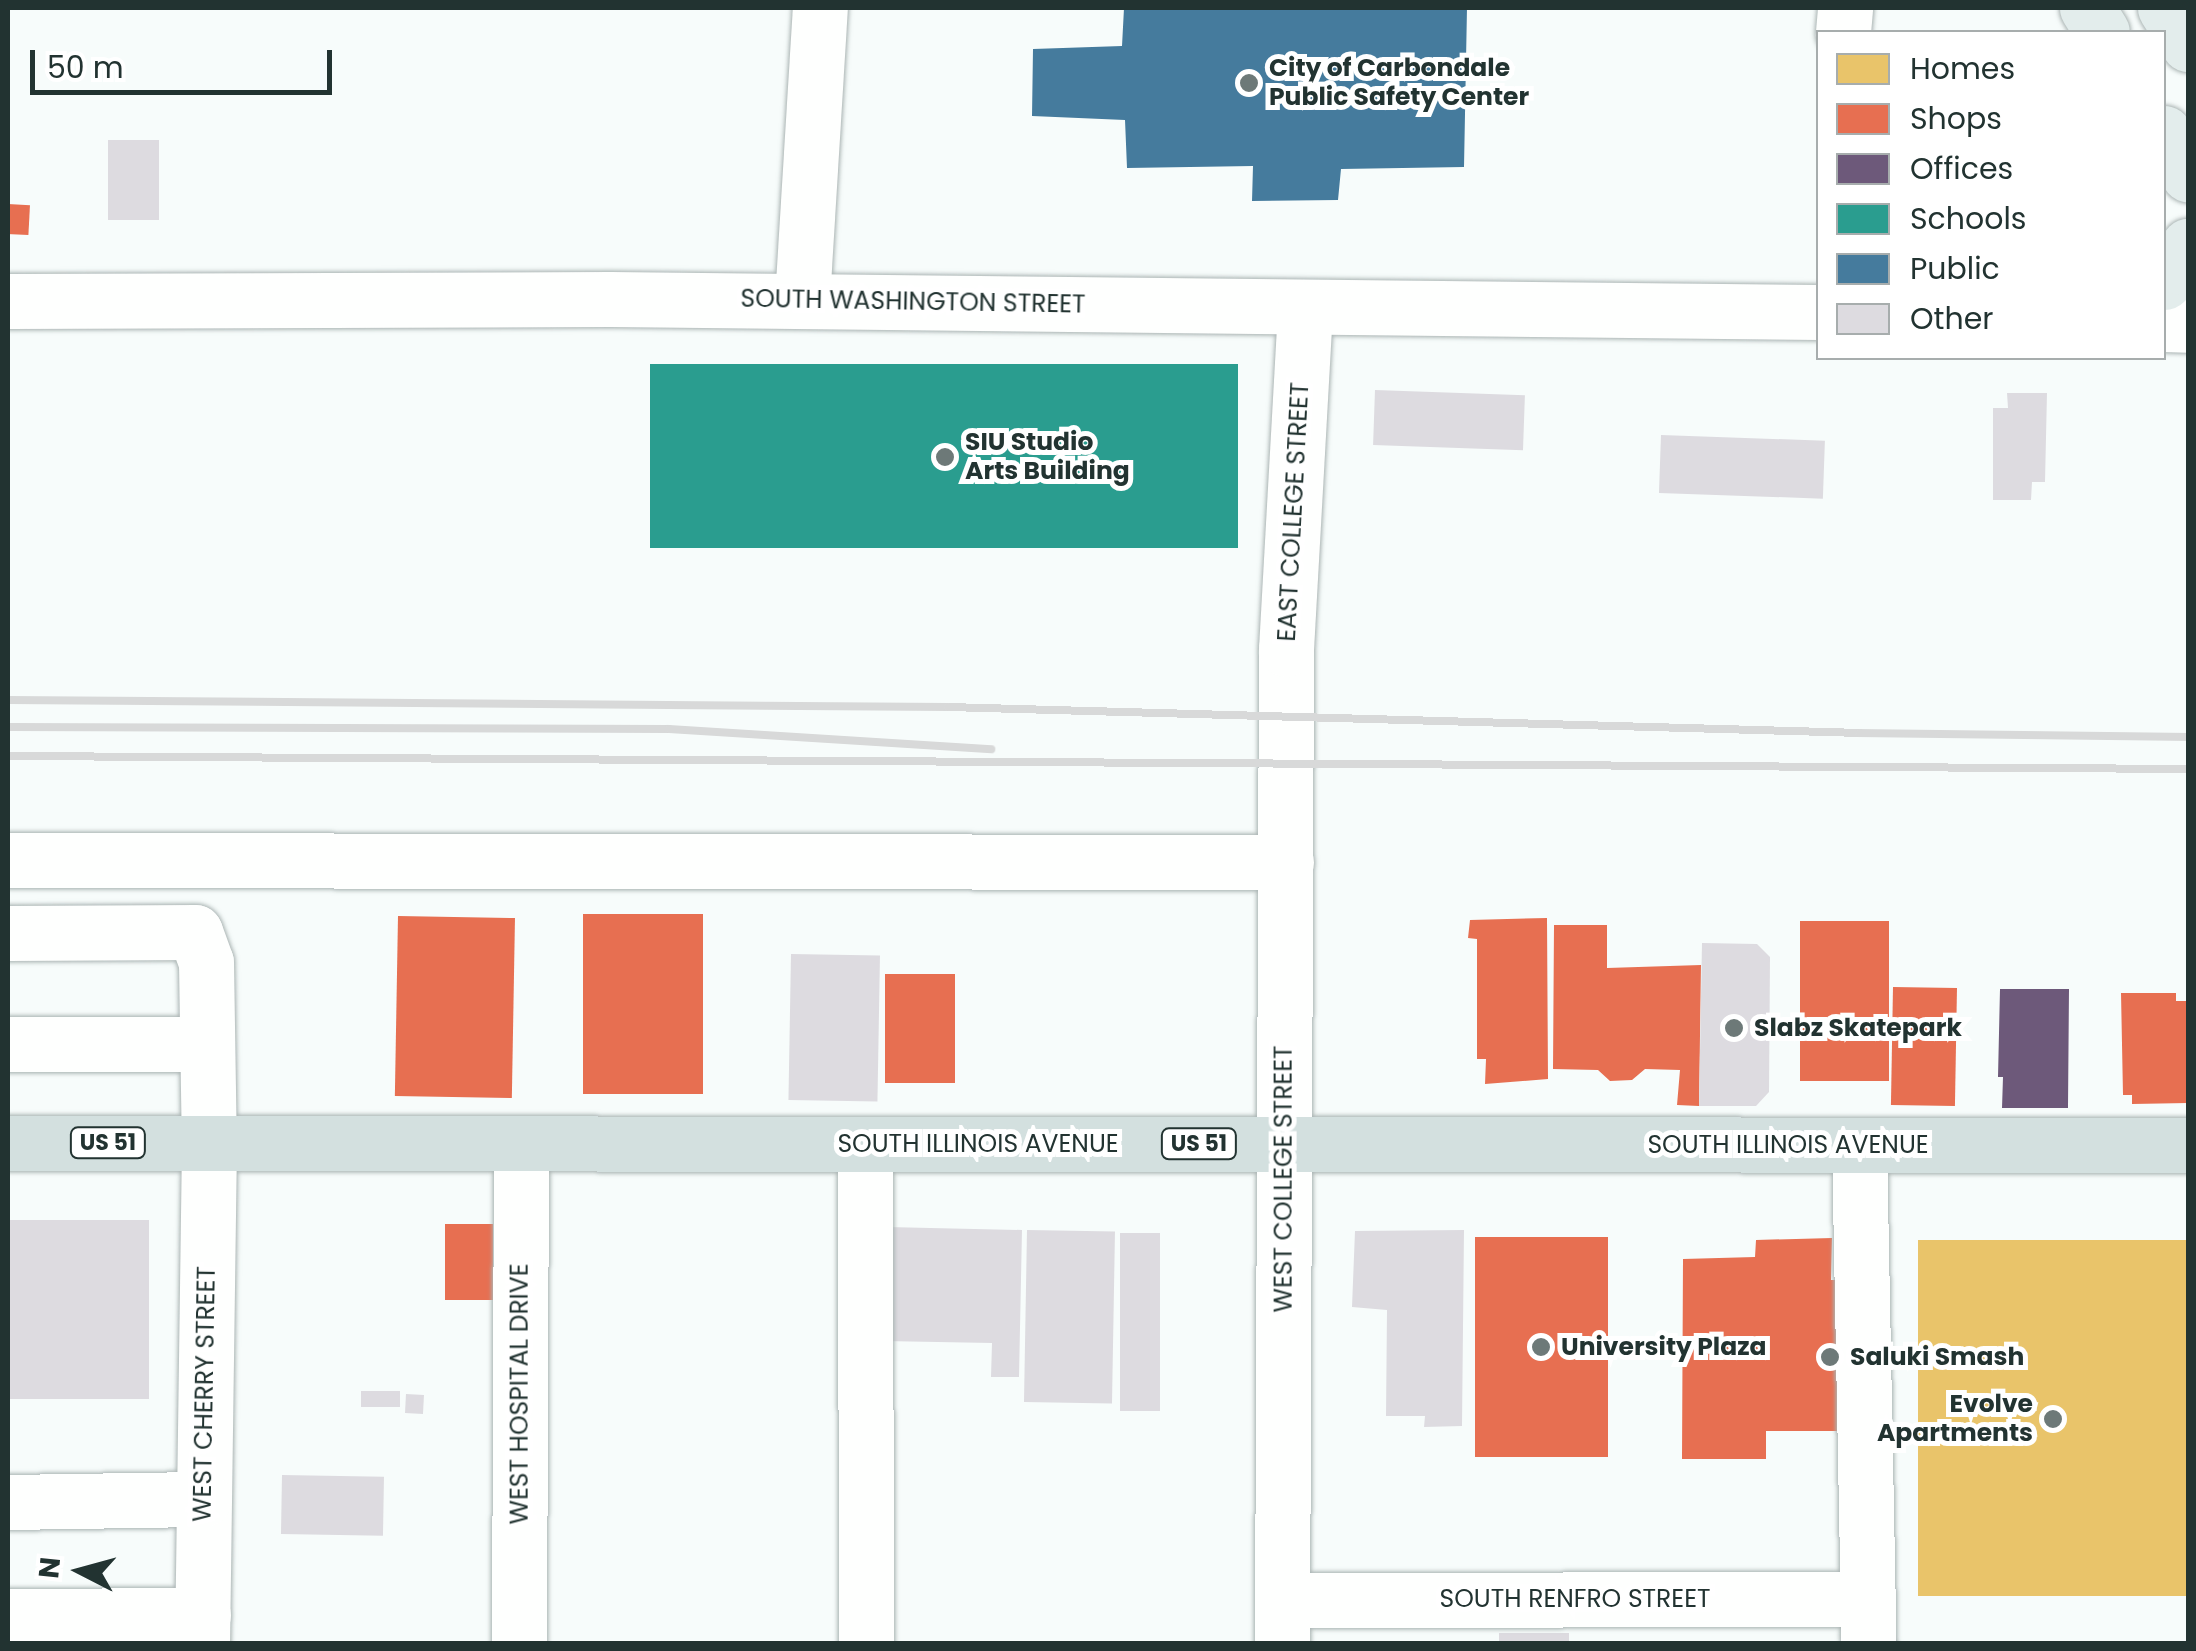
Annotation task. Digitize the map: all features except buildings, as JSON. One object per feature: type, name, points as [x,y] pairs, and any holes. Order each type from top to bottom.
[{"type":"highway","name":"SOUTH ILLINOIS AVENUE","points":[[8,1143],[2188,1145]]},
{"type":"main road","points":[[2087,8],[2101,30]]},
{"type":"main road","points":[[2164,8],[2188,44]]},
{"type":"main road","points":[[2166,136],[2188,174]]},
{"type":"main road","points":[[2166,280],[2179,267],[2188,246]]},
{"type":"street","points":[[802,300],[820,8]]},
{"type":"street","name":"SOUTH WASHINGTON STREET","points":[[8,301],[802,300],[1305,309],[1816,312]]},
{"type":"street","name":"EAST COLLEGE STREET","points":[[1286,715],[1305,309]]},
{"type":"street","name":"WEST COLLEGE STREET","points":[[1282,1622],[1286,715]]},
{"type":"street","points":[[8,860],[1286,862]]},
{"type":"street","name":"WEST CHERRY STREET","points":[[8,933],[194,932],[206,962],[209,1144],[203,1629]]},
{"type":"street","points":[[8,1044],[207,1044]]},
{"type":"street","name":"WEST HOSPITAL DRIVE","points":[[519,1644],[520,1144]]},
{"type":"street","points":[[865,1144],[866,1644]]},
{"type":"street","points":[[1859,1145],[1869,1621]]},
{"type":"street","points":[[8,1502],[204,1500]]},
{"type":"street","points":[[8,1616],[203,1629]]},
{"type":"street","name":"SOUTH RENFRO STREET","points":[[1282,1622],[1869,1621]]},
{"type":"railway","points":[[8,700],[948,707],[1860,733],[2188,737]]},
{"type":"railway","points":[[8,727],[669,729],[991,749]]},
{"type":"railway","points":[[8,756],[2188,769]]},
{"type":"place","name":"City of Carbondale Public Safety Center","points":[[1249,83]]},
{"type":"place","name":"SIU Studio Arts Building","points":[[945,457]]},
{"type":"place","name":"Slabz Skatepark","points":[[1734,1028]]},
{"type":"place","name":"University Plaza","points":[[1541,1347]]},
{"type":"place","name":"Saluki Smash","points":[[1830,1357]]},
{"type":"place","name":"Evolve Apartments","points":[[2053,1419]]}]
